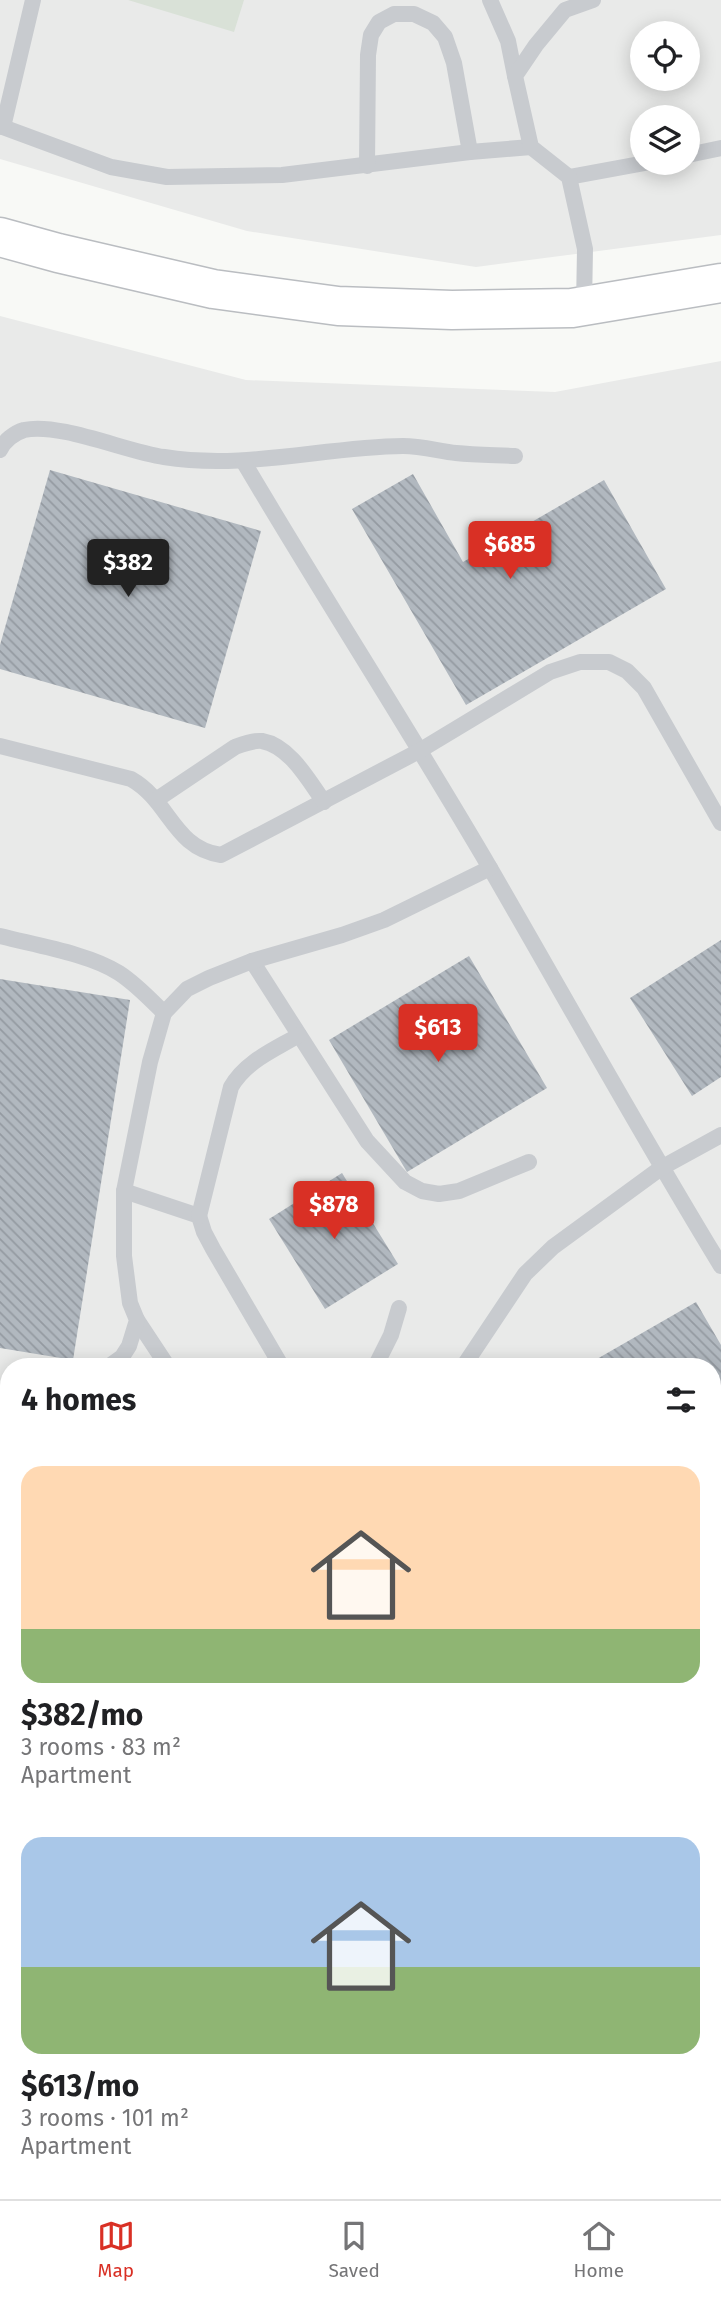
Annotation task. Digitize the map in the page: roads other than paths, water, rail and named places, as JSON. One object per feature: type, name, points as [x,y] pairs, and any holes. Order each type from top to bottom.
[{"type":"highway","points":[[0,237],[213,289],[338,306],[452,310],[584,306],[721,283]]},
{"type":"lane","points":[[33,0],[7,77],[2,127],[111,167],[167,177],[282,175],[531,147]]},
{"type":"lane","points":[[491,0],[508,41],[531,147],[569,177],[585,249],[584,306]]},
{"type":"lane","points":[[515,76],[565,10],[593,0]]},
{"type":"lane","points":[[367,166],[368,55],[371,35],[379,22],[394,14],[414,14],[423,18],[433,23],[445,37],[454,63],[470,152]]},
{"type":"lane","points":[[700,152],[721,148]]},
{"type":"lane","points":[[569,177],[630,166]]},
{"type":"lane","points":[[0,450],[12,436],[23,430],[39,429],[75,435],[161,457],[205,462],[290,458],[337,450],[405,446],[514,456]]},
{"type":"lane","points":[[243,461],[489,868],[661,1168],[721,1266]]},
{"type":"lane","points":[[0,746],[131,779],[145,787],[194,847],[206,853],[221,855],[419,751],[550,671],[580,662],[609,662],[626,671],[644,688],[721,823]]},
{"type":"lane","points":[[156,800],[234,747],[262,741],[292,759],[324,802]]},
{"type":"lane","points":[[162,1358],[137,1320],[130,1303],[124,1256],[124,1191],[149,1062],[164,1013],[187,989],[252,961],[384,920],[489,868]]},
{"type":"lane","points":[[0,936],[96,962],[116,971],[164,1013]]},
{"type":"lane","points":[[252,961],[367,1141],[387,1164],[414,1186],[422,1191],[439,1194],[459,1191],[529,1162]]},
{"type":"lane","points":[[277,1358],[208,1240],[199,1216],[232,1087],[238,1075],[247,1066],[299,1035]]},
{"type":"lane","points":[[469,1358],[525,1274],[553,1247],[661,1168],[721,1135]]},
{"type":"lane","points":[[124,1191],[199,1216]]},
{"type":"lane","points":[[380,1358],[391,1335],[399,1308]]},
{"type":"lane","points":[[121,1358],[129,1346],[137,1320]]}]
